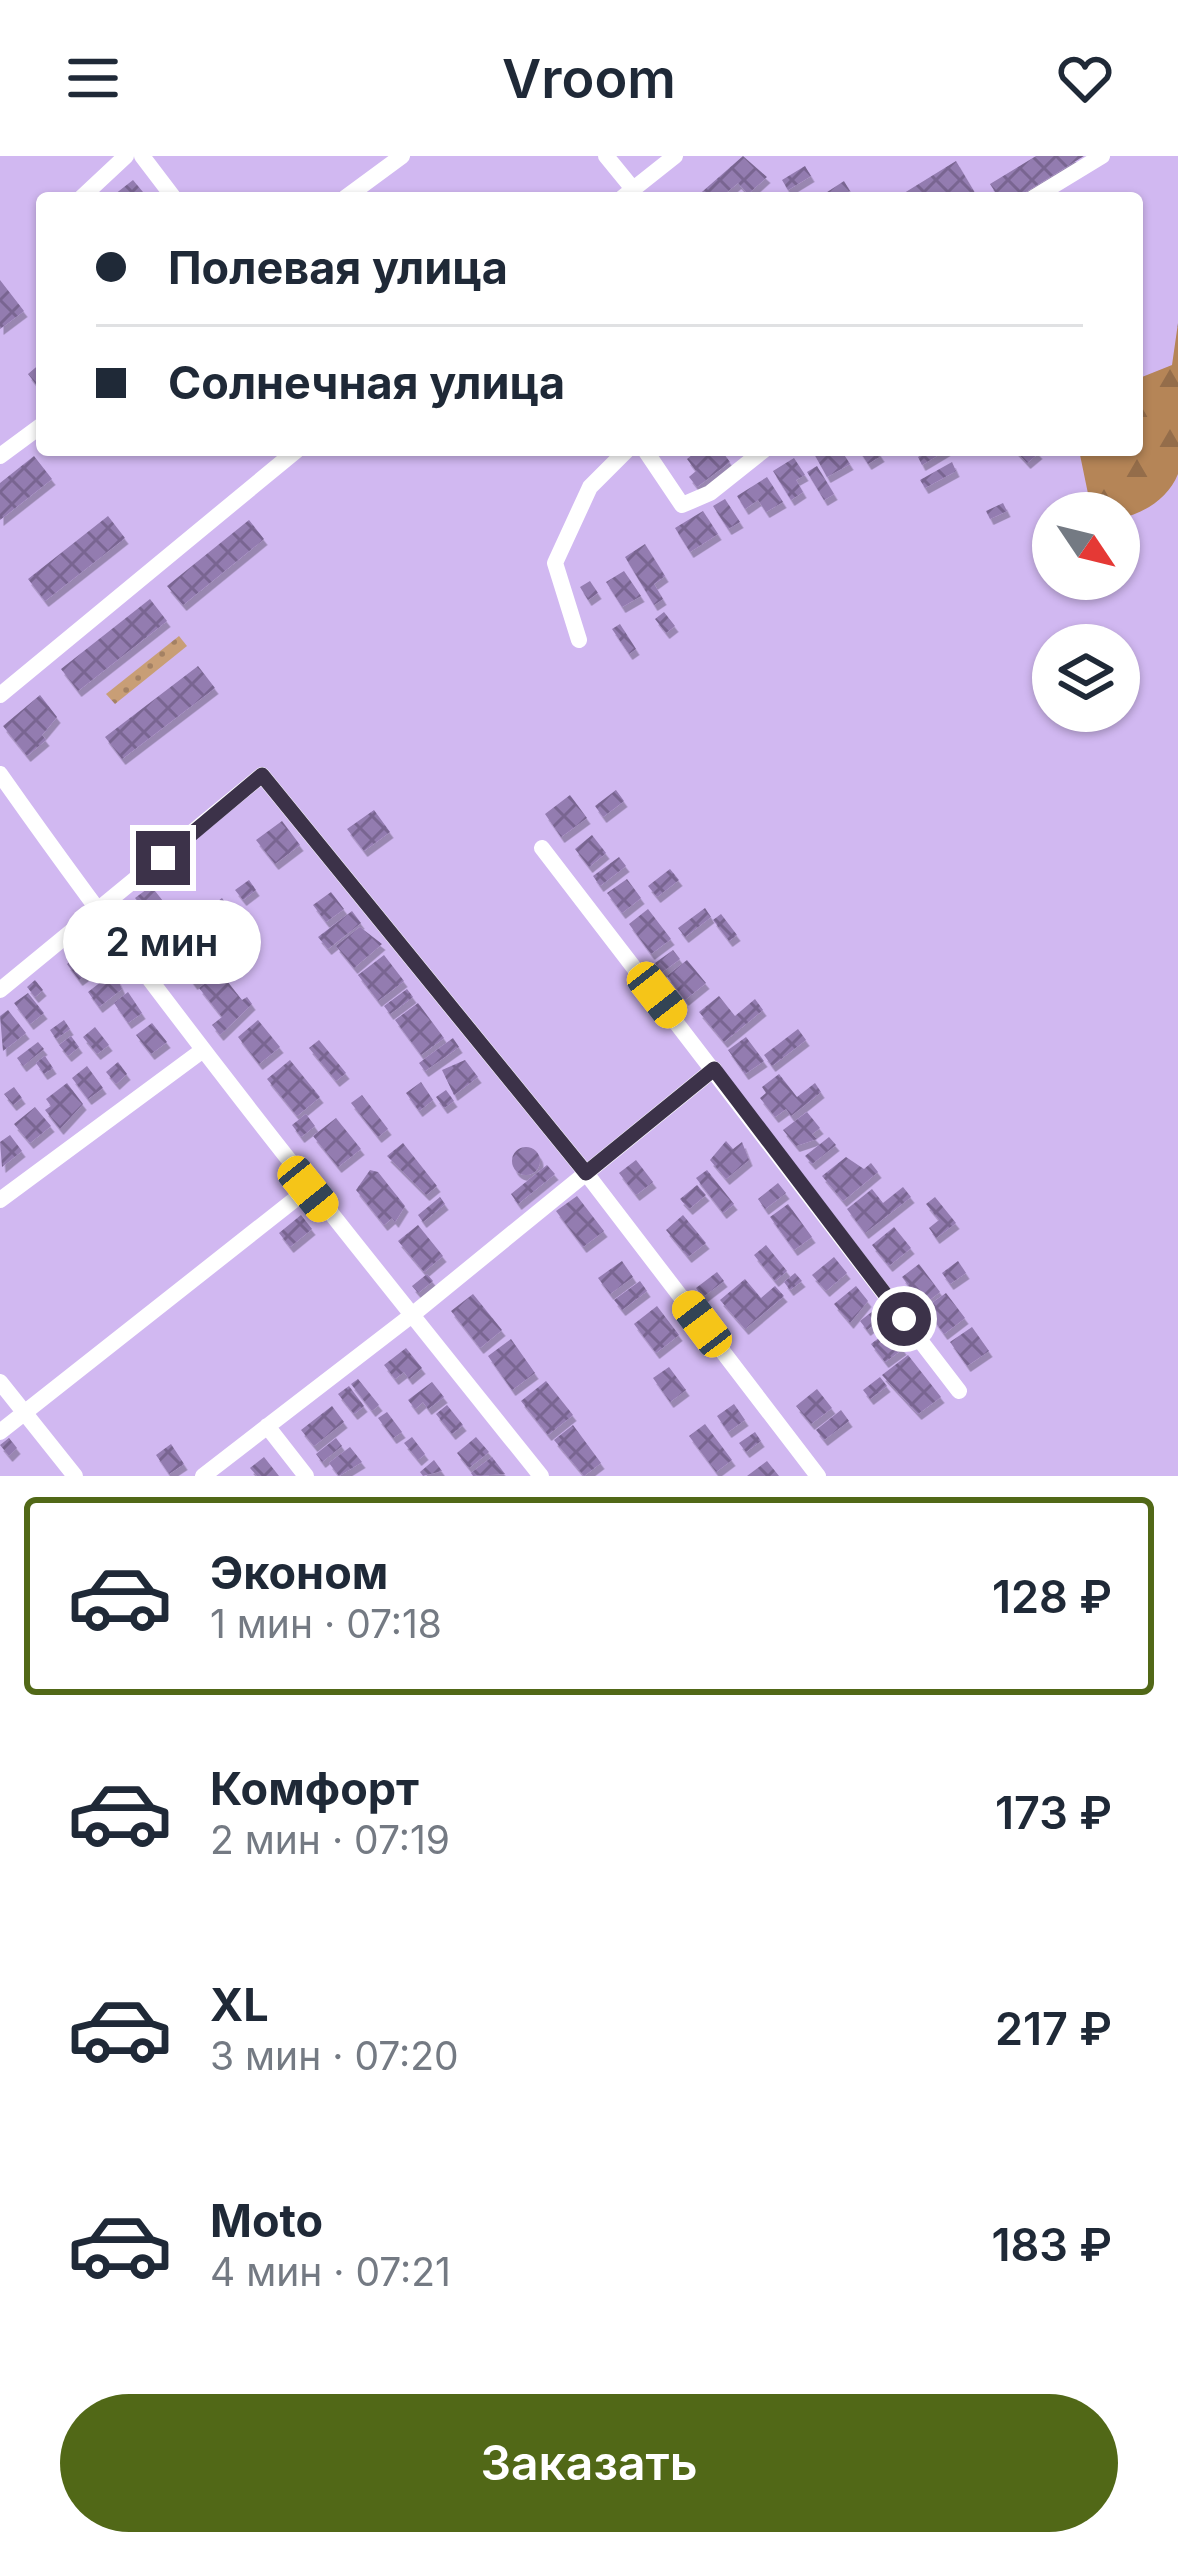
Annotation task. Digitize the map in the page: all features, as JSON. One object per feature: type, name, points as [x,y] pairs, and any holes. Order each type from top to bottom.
[{"type":"street","points":[[87,192],[126,156]]},
{"type":"street","points":[[142,156],[169,192]]},
{"type":"street","points":[[354,192],[402,156]]},
{"type":"street","points":[[606,156],[626,192]]},
{"type":"street","points":[[630,192],[675,156]]},
{"type":"street","points":[[1043,192],[1102,156]]},
{"type":"street","points":[[0,456],[36,429]]},
{"type":"street","points":[[0,695],[289,456]]},
{"type":"street","points":[[579,640],[555,563],[590,487],[621,456]]},
{"type":"street","points":[[649,456],[682,505],[710,493],[756,456]]},
{"type":"street","points":[[0,774],[97,913],[308,1189],[541,1476]]},
{"type":"street","points":[[0,990],[262,775],[586,1173],[818,1476]]},
{"type":"street","points":[[542,848],[959,1390]]},
{"type":"street","points":[[0,1200],[203,1050]]},
{"type":"street","points":[[203,1476],[412,1316],[714,1069]]},
{"type":"street","points":[[0,1432],[308,1189]]},
{"type":"street","points":[[0,1382],[75,1476]]},
{"type":"street","points":[[267,1426],[306,1476]]},
{"type":"green space","points":[[1178,323],[1178,474],[1162,498],[1140,511],[1140,492],[1088,492],[1080,456],[1143,456],[1143,377],[1172,365]]},
{"type":"shaded area","points":[[179,636],[187,646],[115,704],[106,694]]},
{"type":"building","points":[[743,156],[767,177],[750,192],[738,183],[727,192],[702,192]]},
{"type":"building","points":[[1036,156],[1084,156],[1026,192],[995,192],[990,184]]},
{"type":"building","points":[[956,161],[974,192],[906,192]]},
{"type":"building","points":[[805,166],[811,176],[788,190],[782,180]]},
{"type":"building","points":[[133,180],[143,192],[118,192]]},
{"type":"building","points":[[844,181],[850,191],[848,192],[827,192]]},
{"type":"building","points":[[0,280],[24,311],[0,329]]},
{"type":"building","points":[[34,456],[52,479],[0,520],[0,483]]},
{"type":"building","points":[[726,456],[730,462],[697,487],[689,477],[696,471],[687,459]]},
{"type":"building","points":[[815,456],[845,456],[850,464],[827,477]]},
{"type":"building","points":[[794,458],[805,475],[796,480],[803,492],[791,500],[773,471]]},
{"type":"building","points":[[952,462],[956,471],[925,488],[920,480]]},
{"type":"building","points":[[817,466],[834,494],[824,500],[807,472]]},
{"type":"building","points":[[767,477],[783,502],[766,512],[758,500],[745,509],[737,496]]},
{"type":"building","points":[[725,499],[740,522],[728,529],[713,506]]},
{"type":"building","points":[[1003,503],[1007,511],[990,519],[986,511]]},
{"type":"building","points":[[703,511],[718,534],[690,552],[675,528]]},
{"type":"building","points":[[108,516],[125,538],[45,601],[28,579]]},
{"type":"building","points":[[249,520],[264,539],[183,605],[167,586]]},
{"type":"building","points":[[645,544],[665,576],[654,584],[663,599],[654,605],[625,557]]},
{"type":"building","points":[[624,571],[641,596],[622,607],[606,582]]},
{"type":"building","points":[[590,581],[598,593],[588,600],[580,587]]},
{"type":"building","points":[[150,599],[167,621],[78,691],[61,669]]},
{"type":"building","points":[[664,612],[675,626],[666,633],[655,619]]},
{"type":"building","points":[[620,624],[636,649],[629,654],[612,629]]},
{"type":"building","points":[[198,666],[215,688],[122,759],[105,737]]},
{"type":"building","points":[[40,695],[57,717],[42,735],[46,740],[27,756],[3,726]]},
{"type":"building","points":[[616,790],[624,801],[603,817],[595,806]]},
{"type":"building","points":[[570,795],[587,818],[561,837],[545,814]]},
{"type":"building","points":[[374,810],[390,832],[364,851],[347,829]]},
{"type":"building","points":[[282,821],[300,845],[275,864],[256,840]]},
{"type":"building","points":[[592,835],[606,853],[589,867],[575,849]]},
{"type":"building","points":[[619,857],[626,866],[600,886],[593,876]]},
{"type":"building","points":[[670,869],[679,880],[657,897],[648,886]]},
{"type":"building","points":[[627,879],[641,898],[622,913],[607,893]]},
{"type":"building","points":[[249,880],[256,890],[243,900],[235,890]]},
{"type":"building","points":[[151,886],[175,916],[169,920],[174,926],[156,941],[132,910],[140,904],[135,898]]},
{"type":"building","points":[[331,892],[344,909],[326,922],[313,905]]},
{"type":"building","points":[[222,898],[229,908],[216,918],[209,908]]},
{"type":"building","points":[[705,908],[711,917],[685,937],[678,928]]},
{"type":"building","points":[[648,909],[671,939],[651,954],[629,924]]},
{"type":"building","points":[[352,911],[361,923],[328,949],[318,937]]},
{"type":"building","points":[[721,914],[737,935],[729,941],[713,920]]},
{"type":"building","points":[[360,927],[382,944],[354,968],[336,946]]},
{"type":"building","points":[[187,932],[214,968],[194,984],[167,948]]},
{"type":"building","points":[[246,934],[252,942],[228,960],[222,952]]},
{"type":"building","points":[[90,946],[103,962],[79,980],[67,964]]},
{"type":"building","points":[[673,950],[680,959],[661,973],[655,963]]},
{"type":"building","points":[[384,955],[404,981],[378,1001],[358,975]]},
{"type":"building","points":[[687,960],[706,983],[685,1000],[667,976]]},
{"type":"building","points":[[110,964],[122,989],[99,1007],[88,992],[102,981],[97,974]]},
{"type":"building","points":[[220,972],[242,1000],[247,997],[252,1004],[220,1035],[212,1025],[222,1017],[199,988]]},
{"type":"building","points":[[35,980],[43,990],[35,997],[27,987]]},
{"type":"building","points":[[407,989],[413,997],[390,1014],[384,1006]]},
{"type":"building","points":[[128,992],[142,1013],[128,1023],[114,1003]]},
{"type":"building","points":[[28,993],[44,1013],[30,1024],[14,1003]]},
{"type":"building","points":[[719,996],[735,1016],[755,999],[763,1010],[724,1042],[699,1012]]},
{"type":"building","points":[[418,1003],[444,1038],[421,1055],[395,1020]]},
{"type":"building","points":[[8,1010],[26,1033],[3,1051],[0,1016]]},
{"type":"building","points":[[64,1020],[70,1029],[56,1039],[50,1030]]},
{"type":"building","points":[[258,1020],[280,1047],[259,1064],[238,1037]]},
{"type":"building","points":[[152,1023],[167,1042],[151,1054],[136,1035]]},
{"type":"building","points":[[95,1027],[109,1045],[97,1054],[83,1037]]},
{"type":"building","points":[[798,1029],[806,1040],[772,1066],[764,1055]]},
{"type":"building","points":[[71,1036],[79,1047],[68,1056],[59,1045]]},
{"type":"building","points":[[746,1037],[764,1061],[745,1074],[728,1050]]},
{"type":"building","points":[[453,1038],[459,1047],[425,1071],[419,1063]]},
{"type":"building","points":[[319,1040],[346,1073],[336,1081],[309,1048]]},
{"type":"building","points":[[38,1042],[44,1049],[23,1066],[17,1058]]},
{"type":"building","points":[[45,1056],[53,1068],[44,1074],[36,1063]]},
{"type":"building","points":[[290,1060],[320,1097],[297,1116],[267,1079]]},
{"type":"building","points":[[465,1060],[478,1077],[454,1095],[442,1070]]},
{"type":"building","points":[[118,1062],[127,1074],[116,1084],[106,1072]]},
{"type":"building","points":[[87,1066],[103,1088],[88,1099],[72,1078]]},
{"type":"building","points":[[779,1074],[797,1097],[815,1083],[821,1092],[791,1116],[786,1109],[775,1117],[760,1098],[766,1093],[762,1087]]},
{"type":"building","points":[[421,1082],[433,1100],[419,1111],[406,1093]]},
{"type":"building","points":[[67,1083],[83,1104],[60,1129],[45,1110],[51,1106],[46,1099]]},
{"type":"building","points":[[14,1087],[22,1098],[13,1105],[4,1094]]},
{"type":"building","points":[[446,1090],[454,1101],[444,1108],[436,1097]]},
{"type":"building","points":[[362,1095],[388,1129],[378,1137],[351,1103]]},
{"type":"building","points":[[35,1107],[51,1126],[30,1143],[14,1124]]},
{"type":"building","points":[[807,1112],[820,1128],[812,1134],[817,1139],[796,1146],[783,1130]]},
{"type":"building","points":[[306,1114],[315,1126],[301,1137],[292,1125]]},
{"type":"building","points":[[336,1118],[361,1149],[338,1167],[313,1136]]},
{"type":"building","points":[[10,1135],[22,1151],[2,1167],[0,1142]]},
{"type":"building","points":[[829,1137],[836,1145],[812,1164],[805,1156]]},
{"type":"building","points":[[726,1141],[733,1149],[742,1142],[749,1160],[726,1179],[710,1160]]},
{"type":"building","points":[[403,1143],[437,1186],[426,1195],[387,1156]]},
{"type":"building","points":[[526,1147],[536,1151],[540,1161],[536,1171],[526,1175],[516,1171],[512,1161],[516,1151]]},
{"type":"building","points":[[846,1157],[864,1169],[871,1163],[878,1172],[843,1201],[822,1176]]},
{"type":"building","points":[[636,1160],[653,1182],[636,1195],[619,1173]]},
{"type":"building","points":[[547,1165],[555,1174],[518,1204],[511,1194]]},
{"type":"building","points":[[370,1170],[378,1172],[405,1206],[395,1222],[392,1218],[384,1225],[356,1190]]},
{"type":"building","points":[[707,1170],[734,1204],[723,1213],[696,1178]]},
{"type":"building","points":[[778,1183],[786,1193],[765,1209],[758,1199]]},
{"type":"building","points":[[697,1185],[706,1195],[689,1209],[680,1199]]},
{"type":"building","points":[[903,1187],[911,1197],[865,1233],[847,1209],[872,1189],[883,1203]]},
{"type":"building","points":[[577,1196],[604,1231],[583,1247],[556,1211]]},
{"type":"building","points":[[440,1197],[445,1204],[423,1222],[418,1215]]},
{"type":"building","points":[[935,1197],[956,1223],[936,1238],[929,1228],[939,1220],[926,1204]]},
{"type":"building","points":[[788,1204],[812,1237],[794,1250],[770,1217]]},
{"type":"building","points":[[301,1215],[312,1229],[290,1247],[279,1233]]},
{"type":"building","points":[[683,1215],[706,1243],[688,1257],[666,1230]]},
{"type":"building","points":[[418,1225],[443,1256],[424,1272],[398,1241]]},
{"type":"building","points":[[894,1227],[911,1248],[889,1266],[872,1245]]},
{"type":"building","points":[[766,1245],[787,1271],[775,1281],[754,1255]]},
{"type":"building","points":[[834,1257],[847,1273],[826,1291],[812,1275]]},
{"type":"building","points":[[622,1261],[633,1277],[610,1294],[598,1278]]},
{"type":"building","points":[[958,1261],[966,1273],[950,1284],[942,1273]]},
{"type":"building","points":[[919,1264],[940,1292],[923,1305],[902,1277]]},
{"type":"building","points":[[717,1272],[724,1281],[703,1297],[696,1288]]},
{"type":"building","points":[[795,1273],[802,1281],[790,1290],[784,1282]]},
{"type":"building","points":[[427,1274],[433,1281],[418,1293],[412,1286]]},
{"type":"building","points":[[745,1279],[761,1298],[775,1286],[784,1296],[745,1329],[720,1300]]},
{"type":"building","points":[[640,1281],[647,1291],[622,1310],[614,1300]]},
{"type":"building","points":[[856,1286],[868,1301],[850,1323],[834,1304]]},
{"type":"building","points":[[946,1293],[965,1318],[944,1334],[925,1308]]},
{"type":"building","points":[[473,1294],[502,1330],[480,1348],[451,1311]]},
{"type":"building","points":[[657,1306],[679,1335],[656,1353],[634,1324]]},
{"type":"building","points":[[878,1307],[885,1316],[867,1330],[860,1321]]},
{"type":"building","points":[[972,1327],[989,1351],[967,1366],[950,1342]]},
{"type":"building","points":[[889,1330],[903,1349],[885,1362],[871,1344]]},
{"type":"building","points":[[511,1339],[535,1373],[512,1390],[488,1356]]},
{"type":"building","points":[[406,1348],[422,1368],[409,1379],[404,1372],[395,1379],[384,1365]]},
{"type":"building","points":[[908,1355],[941,1397],[918,1414],[882,1375]]},
{"type":"building","points":[[669,1367],[686,1390],[670,1402],[653,1378]]},
{"type":"building","points":[[880,1377],[887,1386],[870,1399],[863,1390]]},
{"type":"building","points":[[358,1379],[379,1405],[372,1411],[351,1384]]},
{"type":"building","points":[[546,1381],[573,1415],[548,1435],[521,1401]]},
{"type":"building","points":[[432,1382],[444,1397],[428,1409],[423,1402],[415,1409],[408,1400]]},
{"type":"building","points":[[349,1386],[364,1406],[354,1414],[338,1394]]},
{"type":"building","points":[[817,1389],[832,1408],[811,1424],[796,1406]]},
{"type":"building","points":[[734,1404],[745,1420],[728,1432],[717,1416]]},
{"type":"building","points":[[447,1405],[463,1425],[452,1434],[436,1414]]},
{"type":"building","points":[[332,1406],[344,1422],[314,1446],[301,1430]]},
{"type":"building","points":[[841,1410],[849,1421],[824,1440],[816,1430]]},
{"type":"building","points":[[387,1412],[402,1432],[393,1438],[378,1418]]},
{"type":"building","points":[[705,1424],[732,1460],[716,1472],[689,1436]]},
{"type":"building","points":[[573,1425],[601,1463],[584,1476],[554,1440]]},
{"type":"building","points":[[755,1432],[761,1441],[746,1452],[739,1443]]},
{"type":"building","points":[[412,1437],[425,1454],[418,1460],[404,1443]]},
{"type":"building","points":[[476,1437],[489,1452],[469,1468],[457,1453]]},
{"type":"building","points":[[9,1438],[17,1448],[9,1456],[0,1445]]},
{"type":"building","points":[[336,1438],[342,1446],[322,1462],[316,1454]]},
{"type":"building","points":[[171,1444],[184,1464],[169,1474],[156,1455]]},
{"type":"building","points":[[350,1447],[362,1462],[339,1476],[329,1463]]},
{"type":"building","points":[[264,1457],[279,1476],[257,1476],[250,1468]]},
{"type":"building","points":[[492,1457],[505,1474],[473,1476],[471,1473]]},
{"type":"building","points":[[434,1460],[442,1471],[423,1476],[420,1472]]},
{"type":"building","points":[[767,1461],[779,1476],[747,1476]]},
{"type":"route","points":[[163,858],[262,775],[586,1173],[714,1069],[904,1319]]}]
